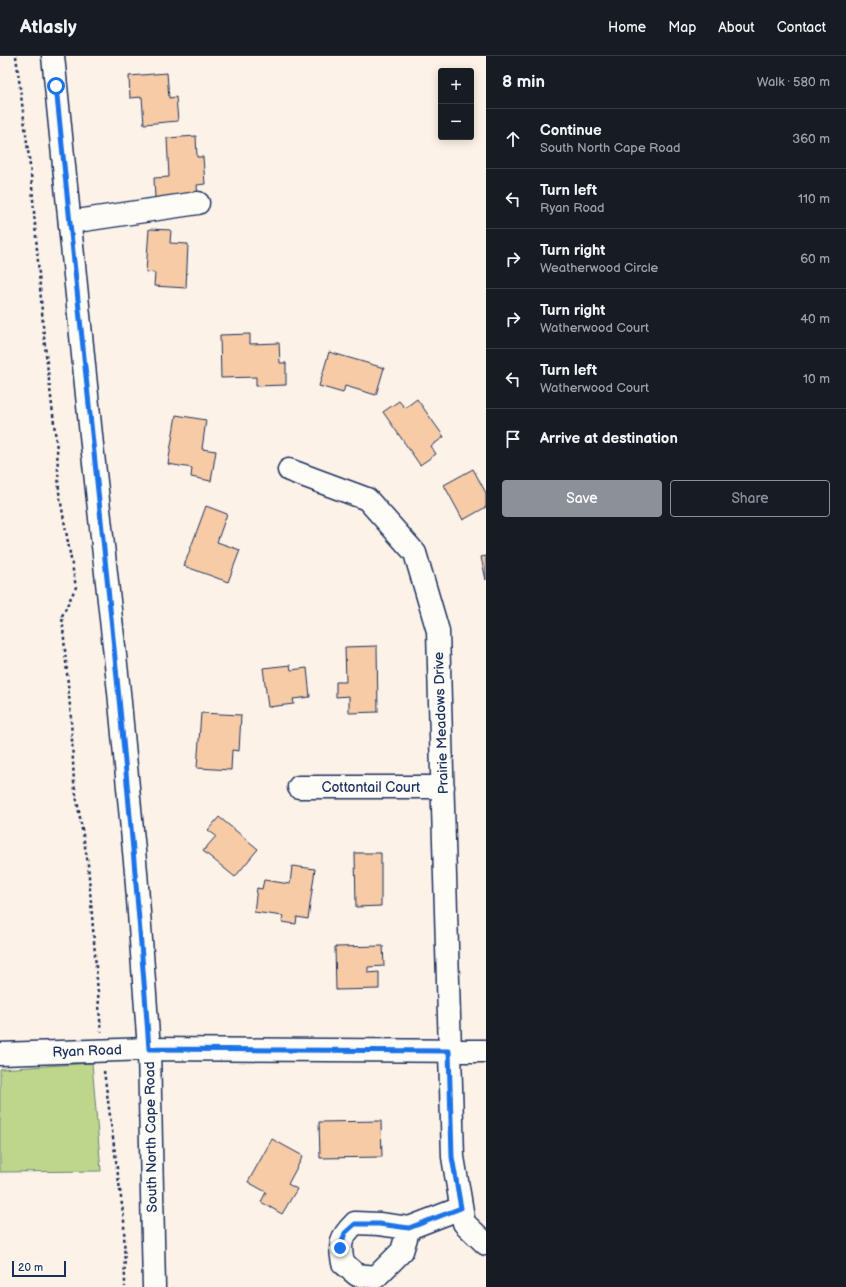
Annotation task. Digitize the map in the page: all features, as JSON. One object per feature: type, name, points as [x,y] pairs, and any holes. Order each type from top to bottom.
[{"type":"street","name":"South North Cape Road","points":[[53,56],[119,692],[136,872],[149,1049],[154,1287]]},
{"type":"street","points":[[70,222],[198,203]]},
{"type":"street","name":"Prairie Meadows Drive","points":[[289,470],[367,499],[415,554],[438,632],[452,1157],[464,1223],[486,1244]]},
{"type":"street","name":"Cottontail Court","points":[[299,787],[443,787]]},
{"type":"street","name":"Ryan Road","points":[[0,1054],[149,1049],[486,1051]]},
{"type":"street","points":[[409,1228],[461,1208]]},
{"type":"path","points":[[16,56],[32,174],[44,337],[57,449],[59,492],[76,587],[62,616],[74,783],[88,864],[101,1035]]},
{"type":"path","points":[[104,1070],[124,1220],[125,1287]]},
{"type":"green space","points":[[92,1063],[101,1171],[0,1172],[0,1069]]},
{"type":"building","points":[[167,73],[169,98],[176,97],[178,121],[144,124],[142,97],[130,98],[129,76]]},
{"type":"building","points":[[196,136],[197,157],[203,157],[205,184],[197,185],[198,196],[155,199],[154,178],[169,177],[167,138]]},
{"type":"building","points":[[149,229],[171,230],[170,243],[188,244],[186,288],[154,286],[155,273],[146,272]]},
{"type":"building","points":[[250,334],[250,344],[279,343],[280,363],[286,363],[286,385],[256,386],[256,377],[221,378],[220,335]]},
{"type":"building","points":[[329,352],[384,368],[376,395],[345,386],[343,393],[319,386]]},
{"type":"building","points":[[417,399],[444,437],[431,446],[436,454],[420,465],[383,412],[399,401],[405,408]]},
{"type":"building","points":[[176,415],[206,420],[202,449],[216,451],[211,481],[191,477],[192,468],[168,464]]},
{"type":"building","points":[[473,469],[486,493],[486,507],[463,520],[444,485]]},
{"type":"building","points":[[206,506],[227,514],[217,542],[240,550],[228,582],[184,566]]},
{"type":"building","points":[[486,556],[486,580],[481,557]]},
{"type":"building","points":[[377,646],[378,712],[349,713],[349,696],[336,697],[336,682],[346,682],[345,647]]},
{"type":"building","points":[[290,665],[291,670],[307,668],[310,697],[293,699],[294,704],[268,707],[263,668]]},
{"type":"building","points":[[201,713],[241,715],[239,751],[232,750],[231,770],[197,768]]},
{"type":"building","points":[[219,817],[258,849],[235,877],[203,851],[216,836],[208,830]]},
{"type":"building","points":[[355,853],[381,853],[381,906],[356,907]]},
{"type":"building","points":[[292,866],[315,869],[308,919],[297,917],[296,924],[282,922],[283,916],[254,912],[257,888],[262,889],[264,880],[290,884]]},
{"type":"building","points":[[383,946],[384,966],[368,967],[368,973],[379,972],[379,989],[336,990],[335,947]]},
{"type":"building","points":[[381,1121],[382,1157],[320,1158],[319,1122]]},
{"type":"building","points":[[272,1139],[303,1156],[288,1184],[297,1189],[282,1214],[261,1202],[266,1192],[248,1182]]},
{"type":"route","points":[[56,86],[92,445],[119,692],[136,872],[149,1049],[449,1051],[452,1157],[461,1208],[409,1228],[379,1224],[355,1224],[345,1233],[340,1248]]}]
